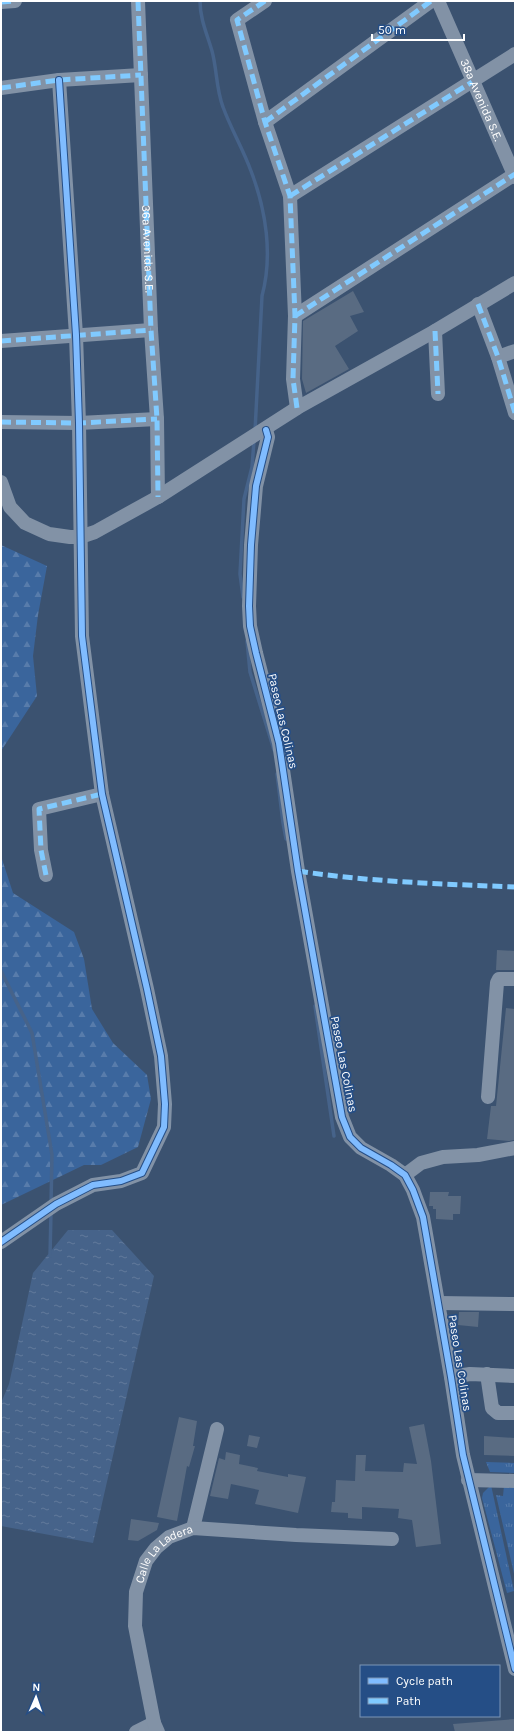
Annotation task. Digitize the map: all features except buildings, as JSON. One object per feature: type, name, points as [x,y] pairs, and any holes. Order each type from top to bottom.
[{"type":"street","points":[[1,2],[14,1]]},
{"type":"street","name":"36a Avenida S.E.","points":[[138,1],[151,330],[157,419],[158,497]]},
{"type":"street","points":[[265,1],[236,20],[265,122],[290,196],[295,316],[293,379],[297,408]]},
{"type":"street","points":[[265,122],[431,1]]},
{"type":"street","name":"38a Avenida S.E.","points":[[438,1],[472,82],[515,176]]},
{"type":"street","points":[[290,196],[515,54]]},
{"type":"street","points":[[1,88],[59,80],[141,75]]},
{"type":"street","points":[[1,1242],[56,1204],[93,1185],[121,1181],[142,1173],[164,1127],[165,1104],[161,1056],[102,794],[82,636],[79,423],[76,335],[59,80]]},
{"type":"street","points":[[295,316],[515,176]]},
{"type":"street","points":[[1,482],[10,507],[25,523],[49,534],[80,537],[95,532],[158,497],[297,408],[435,331],[515,283]]},
{"type":"street","points":[[478,304],[498,357],[515,413]]},
{"type":"street","points":[[1,341],[151,330]]},
{"type":"street","points":[[435,331],[438,394]]},
{"type":"street","points":[[498,357],[515,351]]},
{"type":"street","points":[[1,422],[79,423],[157,419]]},
{"type":"street","name":"Paseo Las Colinas","points":[[263,431],[268,437],[256,486],[250,545],[250,626],[279,743],[298,871],[342,1117],[350,1137],[361,1148],[391,1165],[405,1175],[413,1190],[423,1217],[439,1303],[468,1480],[515,1669]]},
{"type":"street","points":[[46,875],[40,850],[38,809],[102,794]]},
{"type":"street","points":[[488,1097],[497,982],[500,979],[515,979]]},
{"type":"street","points":[[405,1175],[422,1163],[443,1157],[478,1155],[515,1148]]},
{"type":"street","points":[[439,1303],[515,1304]]},
{"type":"street","points":[[451,1377],[470,1374],[515,1376]]},
{"type":"street","points":[[487,1374],[492,1408],[494,1411],[498,1413],[515,1413]]},
{"type":"street","points":[[193,1528],[218,1429]]},
{"type":"street","points":[[468,1480],[515,1481]]},
{"type":"street","name":"Calle La Ladera","points":[[156,1728],[135,1626],[136,1592],[146,1561],[156,1548],[169,1537],[193,1528],[326,1537],[392,1539]]},
{"type":"street","points":[[136,1732],[156,1728]]},
{"type":"green space","points":[[1,545],[47,566],[38,615],[33,656],[37,696],[1,751]]},
{"type":"green space","points":[[1,856],[13,893],[74,932],[84,959],[92,1009],[113,1043],[147,1075],[151,1099],[138,1147],[101,1165],[84,1165],[1,1205]]},
{"type":"green space","points":[[486,1462],[515,1463],[515,1473],[490,1472]]},
{"type":"green space","points":[[491,1485],[514,1591],[507,1593],[482,1498],[483,1493]]},
{"type":"green space","points":[[504,1486],[515,1486],[515,1578],[496,1495],[503,1496]]},
{"type":"water","points":[[68,1230],[112,1230],[154,1276],[93,1543],[1,1526],[1,1403],[9,1384],[33,1273]]},
{"type":"waterway","points":[[200,1],[202,20],[214,58],[223,107],[248,163],[261,201],[264,217],[267,265],[262,296],[255,431]]},
{"type":"waterway","points":[[243,597],[240,574],[244,499],[252,467],[254,441]]},
{"type":"waterway","points":[[247,641],[250,672],[274,750]]},
{"type":"waterway","points":[[277,774],[286,839]]},
{"type":"waterway","points":[[1,971],[32,1033],[52,1155],[51,1204]]},
{"type":"waterway","points":[[315,1006],[334,1136]]},
{"type":"waterway","points":[[50,1256],[51,1212]]},
{"type":"marked path","points":[[1,2],[15,1]]},
{"type":"marked path","points":[[138,1],[151,330],[157,419],[158,497]]},
{"type":"marked path","points":[[265,1],[237,20],[265,122],[290,196],[295,316],[293,379],[297,408]]},
{"type":"marked path","points":[[265,122],[431,1]]},
{"type":"marked path","points":[[1,88],[59,80],[141,75]]},
{"type":"marked path","points":[[290,196],[472,82]]},
{"type":"marked path","points":[[295,316],[515,174]]},
{"type":"marked path","points":[[478,304],[498,357],[515,413]]},
{"type":"marked path","points":[[1,341],[151,330]]},
{"type":"marked path","points":[[435,331],[438,394]]},
{"type":"marked path","points":[[1,422],[79,423],[157,419]]},
{"type":"marked path","points":[[46,875],[41,850],[39,809],[102,794]]},
{"type":"marked path","points":[[298,871],[379,880],[515,887]]},
{"type":"cycle path","points":[[1,1242],[56,1204],[93,1185],[121,1181],[142,1173],[164,1127],[165,1104],[161,1056],[102,794],[82,636],[79,423],[76,335],[59,80]]},
{"type":"cycle path","points":[[266,430],[268,437],[256,486],[251,545],[249,606],[250,626],[279,743],[298,871],[342,1117],[350,1137],[361,1148],[391,1165],[405,1175],[413,1190],[423,1217],[463,1455],[515,1669]]}]
